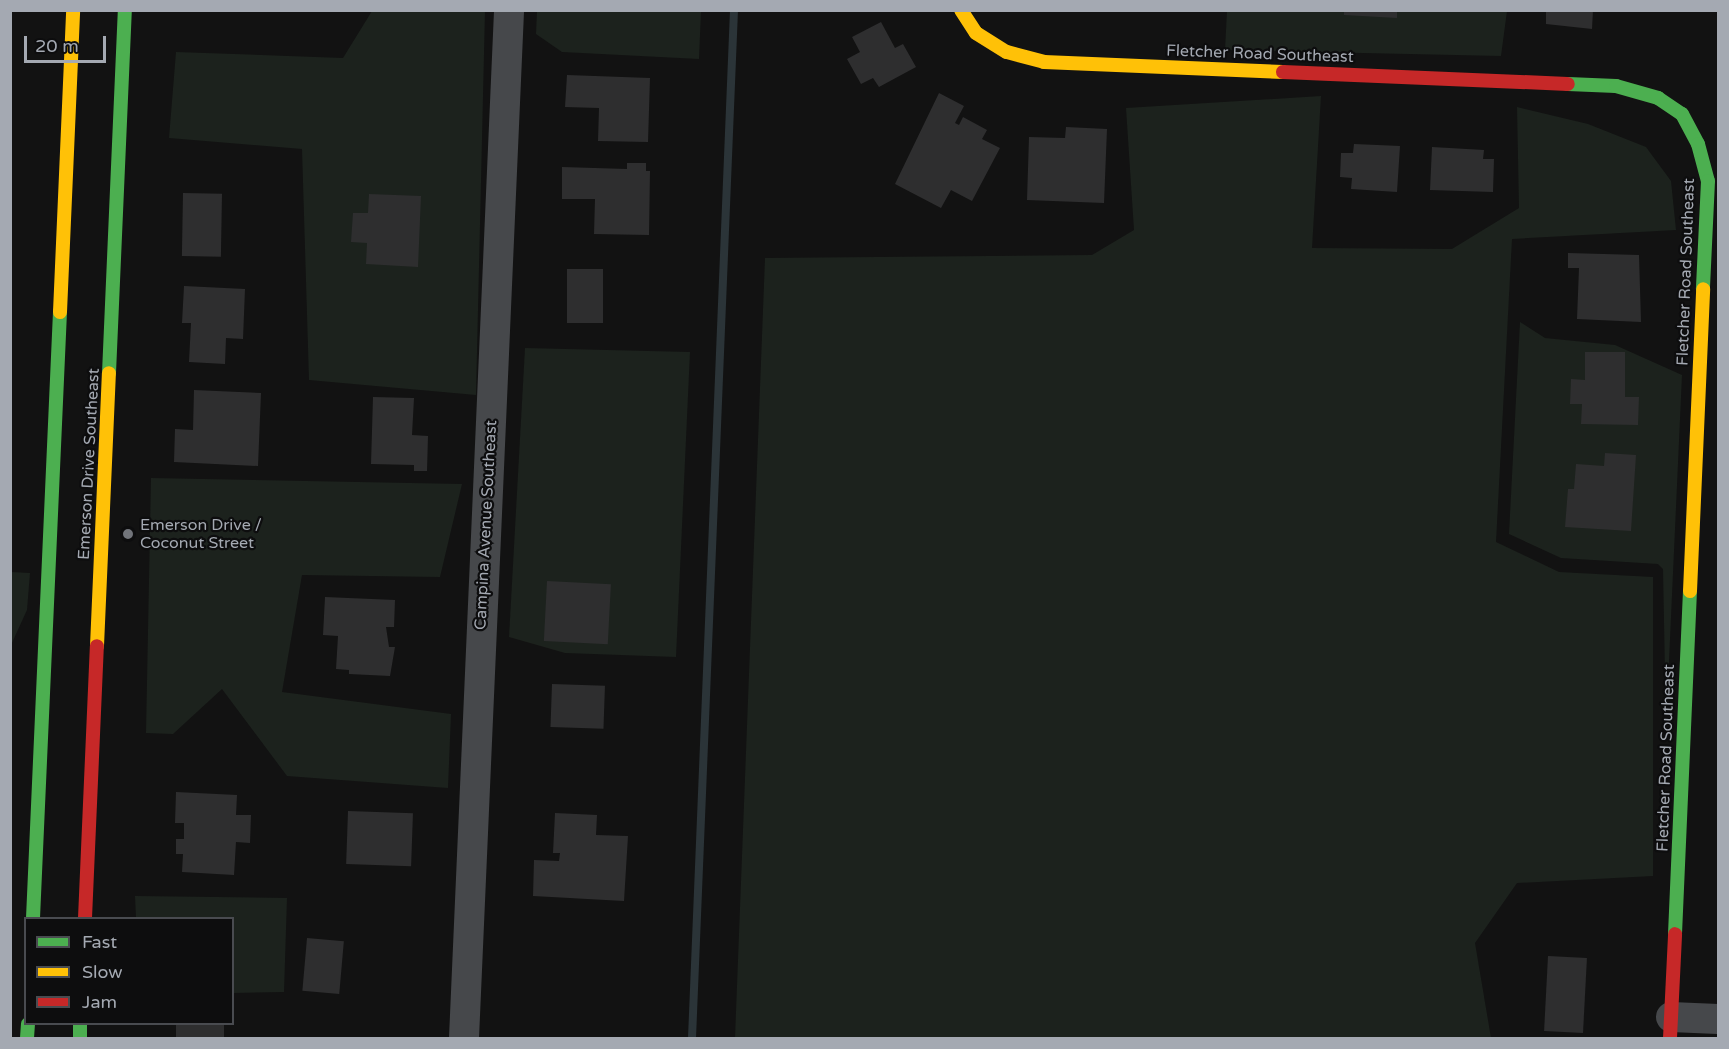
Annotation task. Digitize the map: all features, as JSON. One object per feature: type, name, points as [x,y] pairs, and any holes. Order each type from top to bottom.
[{"type":"street","points":[[33,917],[73,10]]},
{"type":"street","name":"Emerson Drive Southeast","points":[[85,917],[125,10]]},
{"type":"street","name":"Campina Avenue Southeast","points":[[464,1038],[509,10]]},
{"type":"street","name":"Fletcher Road Southeast","points":[[961,10],[976,33],[1007,52],[1044,62],[1616,86],[1658,98],[1682,114],[1698,144],[1708,181],[1671,1028]]},
{"type":"street","points":[[1671,1028],[1719,1019]]},
{"type":"shaded area","points":[[372,11],[485,11],[476,395],[309,380],[302,149],[169,138],[176,52],[343,58]]},
{"type":"shaded area","points":[[537,11],[701,11],[699,59],[562,52],[536,34]]},
{"type":"shaded area","points":[[1227,11],[1507,11],[1501,56],[1225,50]]},
{"type":"shaded area","points":[[1321,96],[1312,248],[1452,249],[1519,208],[1517,107],[1588,124],[1646,147],[1671,181],[1676,230],[1512,239],[1496,542],[1559,572],[1653,577],[1653,876],[1517,883],[1475,943],[1491,1038],[735,1038],[765,258],[1092,255],[1134,230],[1126,108]]},
{"type":"shaded area","points":[[1520,322],[1545,338],[1615,345],[1682,375],[1666,727],[1663,569],[1658,564],[1561,558],[1509,534]]},
{"type":"shaded area","points":[[525,348],[690,352],[676,657],[565,653],[509,637]]},
{"type":"shaded area","points":[[151,478],[462,484],[440,577],[302,575],[282,692],[451,714],[448,788],[287,776],[222,689],[173,734],[146,733]]},
{"type":"shaded area","points":[[11,572],[30,573],[27,610],[11,645]]},
{"type":"shaded area","points":[[135,896],[287,898],[284,992],[234,993],[234,917],[136,917]]},
{"type":"building","points":[[1344,10],[1397,10],[1397,18],[1344,15]]},
{"type":"building","points":[[1546,10],[1593,10],[1592,29],[1546,24]]},
{"type":"building","points":[[881,22],[895,48],[903,44],[916,67],[879,87],[873,78],[861,84],[847,59],[860,52],[852,37]]},
{"type":"building","points":[[567,75],[650,78],[648,142],[598,141],[599,108],[565,107]]},
{"type":"building","points":[[939,93],[964,106],[955,123],[959,125],[963,117],[987,130],[982,139],[1000,148],[972,201],[951,190],[941,208],[895,184]]},
{"type":"building","points":[[1066,127],[1107,129],[1104,203],[1027,200],[1029,137],[1065,138]]},
{"type":"building","points":[[1354,144],[1400,146],[1397,192],[1351,189],[1352,178],[1340,177],[1341,153],[1353,153]]},
{"type":"building","points":[[1432,147],[1484,150],[1483,159],[1494,159],[1493,192],[1430,190]]},
{"type":"building","points":[[627,163],[646,163],[646,171],[650,171],[649,235],[594,234],[595,199],[562,199],[562,167],[627,169]]},
{"type":"building","points":[[183,193],[222,194],[221,257],[182,256]]},
{"type":"building","points":[[369,194],[421,196],[418,267],[366,264],[367,243],[351,242],[353,213],[368,213]]},
{"type":"building","points":[[1568,253],[1639,255],[1641,322],[1577,319],[1579,268],[1568,268]]},
{"type":"building","points":[[567,269],[603,269],[603,323],[567,323]]},
{"type":"building","points":[[184,286],[245,289],[243,339],[226,338],[225,364],[189,362],[191,323],[182,323]]},
{"type":"building","points":[[1585,352],[1625,352],[1625,397],[1639,397],[1638,425],[1581,424],[1582,404],[1570,404],[1571,379],[1585,380]]},
{"type":"building","points":[[194,390],[261,393],[258,466],[174,462],[175,429],[193,430]]},
{"type":"building","points":[[373,397],[414,398],[412,435],[428,436],[427,471],[414,471],[414,465],[371,464]]},
{"type":"building","points":[[1605,453],[1636,455],[1631,531],[1565,527],[1568,489],[1574,489],[1576,464],[1604,466]]},
{"type":"building","points":[[547,581],[611,584],[608,644],[544,641]]},
{"type":"building","points":[[325,597],[395,600],[394,627],[386,627],[389,647],[395,647],[390,676],[349,674],[349,670],[336,669],[338,636],[323,635]]},
{"type":"building","points":[[552,684],[605,686],[603,729],[550,727]]},
{"type":"building","points":[[176,792],[237,795],[236,815],[251,815],[250,843],[236,842],[234,875],[182,872],[183,854],[176,854],[176,839],[184,839],[184,823],[175,823]]},
{"type":"building","points":[[348,811],[413,813],[411,866],[346,864]]},
{"type":"building","points":[[555,813],[597,815],[596,835],[628,836],[624,901],[533,896],[534,860],[559,861],[560,853],[553,853]]},
{"type":"building","points":[[307,938],[344,941],[339,994],[302,991]]},
{"type":"building","points":[[1548,956],[1587,958],[1583,1033],[1544,1031]]},
{"type":"building","points":[[176,1025],[224,1025],[224,1038],[176,1038]]},
{"type":"waterway","points":[[692,1038],[734,10]]},
{"type":"traffic: fast","points":[[109,373],[125,10]]},
{"type":"traffic: fast","points":[[1568,84],[1616,86],[1658,98],[1682,114],[1698,144],[1708,181],[1703,289]]},
{"type":"traffic: fast","points":[[33,917],[60,312]]},
{"type":"traffic: fast","points":[[1675,934],[1690,591]]},
{"type":"traffic: fast","points":[[27,1038],[28,1025]]},
{"type":"traffic: fast","points":[[80,1025],[80,1038]]},
{"type":"traffic: slow","points":[[60,312],[73,10]]},
{"type":"traffic: slow","points":[[961,10],[976,33],[1007,52],[1044,62],[1283,72]]},
{"type":"traffic: slow","points":[[1690,591],[1703,289]]},
{"type":"traffic: slow","points":[[97,646],[109,373]]},
{"type":"traffic: jam","points":[[1283,72],[1568,84]]},
{"type":"traffic: jam","points":[[85,917],[97,646]]},
{"type":"traffic: jam","points":[[1670,1038],[1675,934]]},
{"type":"place","name":"Emerson Drive / Coconut Street","points":[[128,534]]}]
